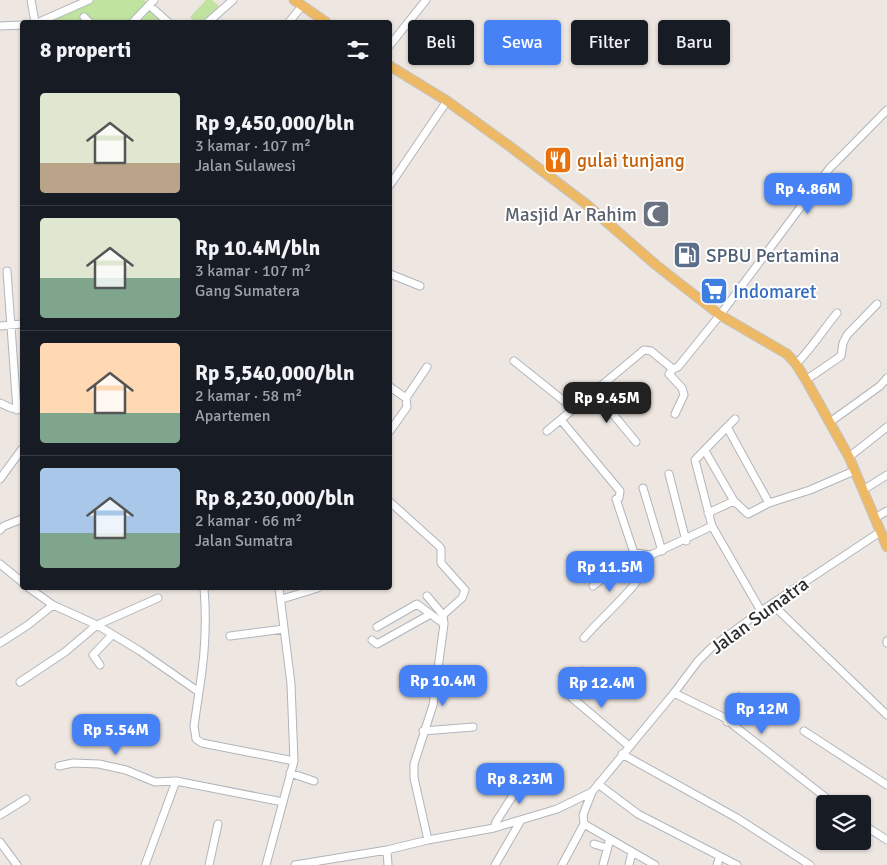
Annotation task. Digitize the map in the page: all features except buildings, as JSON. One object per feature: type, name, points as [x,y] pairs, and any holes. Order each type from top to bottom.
[{"type":"main road","points":[[298,3],[323,20]]},
{"type":"main road","points":[[392,67],[447,101],[586,204],[656,265],[720,315],[756,334],[787,354],[806,380],[849,457],[887,547]]},
{"type":"street","points":[[31,0],[35,20]]},
{"type":"street","points":[[51,20],[89,0]]},
{"type":"street","points":[[210,20],[232,0]]},
{"type":"street","points":[[392,42],[426,0]]},
{"type":"street","points":[[135,20],[151,2],[166,20]]},
{"type":"street","points":[[292,20],[298,3]]},
{"type":"street","points":[[0,26],[20,25]]},
{"type":"street","points":[[392,182],[447,101]]},
{"type":"street","points":[[675,414],[684,395],[682,388],[669,374],[678,367],[720,315],[828,169],[887,110]]},
{"type":"street","points":[[7,271],[10,325],[20,402]]},
{"type":"street","points":[[392,275],[420,286]]},
{"type":"street","points":[[806,380],[841,356],[843,343],[847,335],[877,304]]},
{"type":"street","points":[[796,364],[808,353],[811,345],[837,313]]},
{"type":"street","points":[[0,326],[20,324]]},
{"type":"street","points":[[546,431],[644,350],[651,351],[673,369]]},
{"type":"street","points":[[514,361],[574,409]]},
{"type":"street","points":[[392,428],[407,407],[406,398],[427,367]]},
{"type":"street","points":[[830,422],[880,386],[887,378]]},
{"type":"street","points":[[392,388],[406,398]]},
{"type":"street","points":[[594,391],[636,442]]},
{"type":"street","points":[[0,403],[20,410]]},
{"type":"street","points":[[735,419],[695,460],[712,526],[761,611]]},
{"type":"street","points":[[561,420],[620,491],[619,498],[616,499],[634,553]]},
{"type":"street","points":[[727,427],[769,503]]},
{"type":"street","points":[[849,457],[887,427]]},
{"type":"street","points":[[705,451],[734,501],[748,514],[769,503],[854,472]]},
{"type":"street","points":[[0,479],[20,452]]},
{"type":"street","points":[[669,474],[686,540]]},
{"type":"street","points":[[863,490],[887,475]]},
{"type":"street","points":[[643,488],[662,551]]},
{"type":"street","points":[[708,513],[734,501]]},
{"type":"street","points":[[392,504],[439,546],[441,549],[441,563],[464,587],[464,595],[443,615]]},
{"type":"street","points":[[874,518],[887,511]]},
{"type":"street","points":[[0,530],[4,526],[20,520]]},
{"type":"street","points":[[593,586],[634,553],[651,555],[712,526]]},
{"type":"street","name":"Jalan Sumatra","points":[[295,865],[386,850],[520,822],[557,809],[592,792],[705,654],[761,611],[880,532]]},
{"type":"street","points":[[584,638],[640,578],[649,566],[651,555]]},
{"type":"street","points":[[1,566],[20,580]]},
{"type":"street","points":[[32,590],[53,606],[97,625],[199,692]]},
{"type":"street","points":[[204,590],[207,620],[205,656],[194,726],[196,739],[294,761]]},
{"type":"street","points":[[266,865],[294,761],[293,719],[280,590]]},
{"type":"street","points":[[282,600],[312,590]]},
{"type":"street","points":[[427,596],[443,615],[444,624],[433,705],[423,731],[414,764],[414,778],[428,840]]},
{"type":"street","points":[[20,682],[65,652],[97,625],[158,598]]},
{"type":"street","points":[[377,627],[417,604],[429,615],[444,624]]},
{"type":"street","points":[[772,604],[887,715]]},
{"type":"street","points":[[0,643],[53,606]]},
{"type":"street","points":[[372,640],[377,644],[429,615]]},
{"type":"street","points":[[230,636],[284,629]]},
{"type":"street","points":[[100,665],[93,655],[112,635]]},
{"type":"street","points":[[582,671],[569,690],[571,696],[629,746]]},
{"type":"street","points":[[674,693],[723,717],[822,795]]},
{"type":"street","points":[[727,722],[739,696],[776,712]]},
{"type":"street","points":[[423,731],[473,727]]},
{"type":"street","points":[[804,732],[887,785]]},
{"type":"street","points":[[622,754],[737,818],[810,865]]},
{"type":"street","points":[[58,766],[73,763],[99,764],[126,770],[155,782],[176,781],[283,802]]},
{"type":"street","points":[[290,773],[314,782]]},
{"type":"street","points":[[494,828],[526,775]]},
{"type":"street","points":[[145,865],[176,781]]},
{"type":"street","points":[[598,784],[638,814],[737,865]]},
{"type":"street","points":[[562,865],[584,824],[583,815],[592,792]]},
{"type":"street","points":[[0,815],[26,798]]},
{"type":"street","points":[[495,865],[520,822]]},
{"type":"street","points":[[209,865],[218,824]]},
{"type":"street","points":[[584,824],[655,865]]},
{"type":"street","points":[[871,830],[887,840]]},
{"type":"street","points":[[603,865],[610,839]]},
{"type":"street","points":[[0,842],[17,865]]},
{"type":"street","points":[[594,844],[608,848]]},
{"type":"street","points":[[386,850],[388,865]]},
{"type":"street","points":[[629,865],[632,852]]},
{"type":"street","points":[[717,865],[720,856]]},
{"type":"green space","points":[[92,0],[144,0],[165,20],[52,20]]},
{"type":"green space","points":[[206,0],[212,0],[218,5],[219,11],[208,20],[193,20],[190,17]]},
{"type":"place","name":"gulai tunjang","points":[[558,160]]},
{"type":"place","name":"Masjid Ar Rahim","points":[[656,214]]},
{"type":"place","name":"SPBU Pertamina","points":[[687,255]]},
{"type":"place","name":"Indomaret","points":[[714,291]]}]
